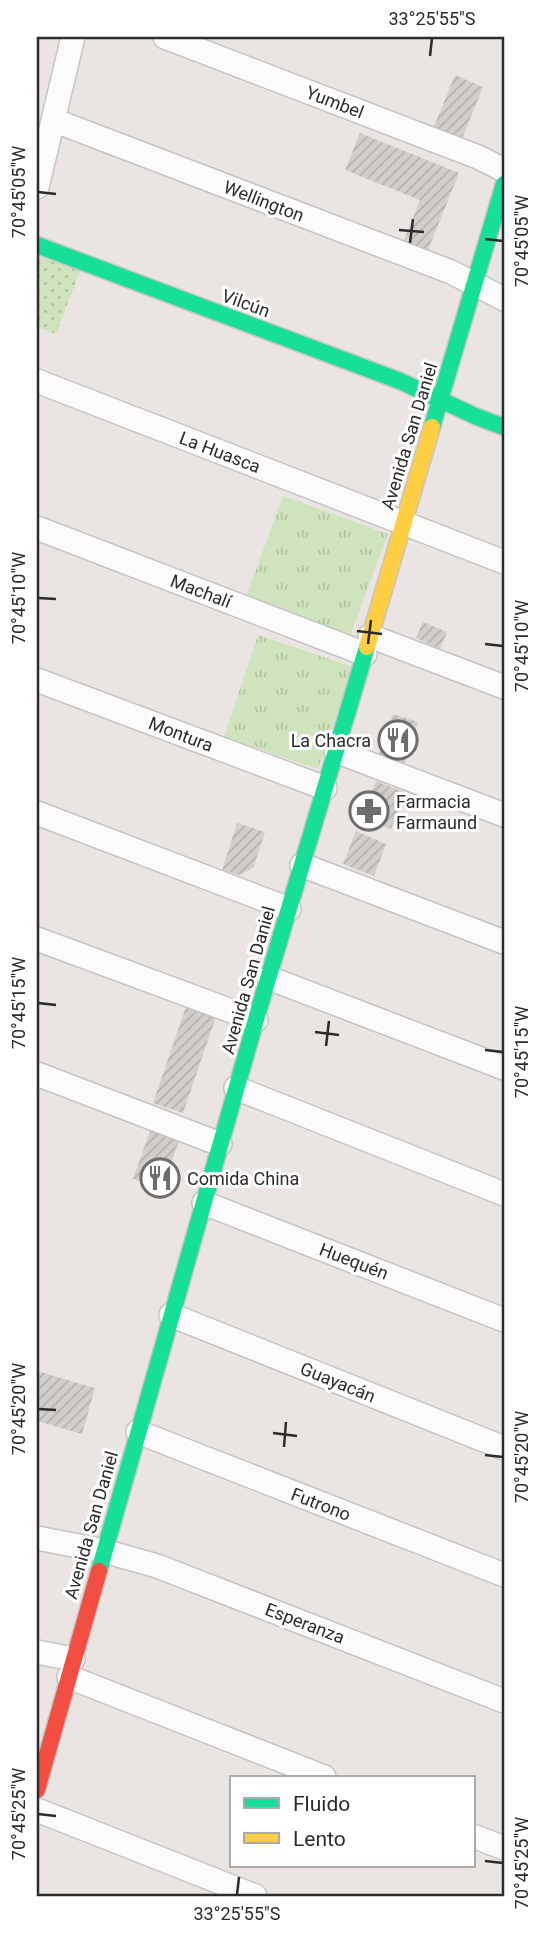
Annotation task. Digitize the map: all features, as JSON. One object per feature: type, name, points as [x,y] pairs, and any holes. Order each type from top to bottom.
[{"type":"street","points":[[37,187],[73,37]]},
{"type":"street","name":"Yumbel","points":[[165,37],[478,157],[504,170]]},
{"type":"street","name":"Wellington","points":[[53,120],[451,272],[504,299]]},
{"type":"street","name":"Avenida San Daniel","points":[[37,1790],[41,1761],[71,1668],[236,1088],[504,184]]},
{"type":"street","name":"Vilcún","points":[[37,245],[400,381],[504,427]]},
{"type":"street","name":"La Huasca","points":[[37,382],[504,562]]},
{"type":"street","name":"Machalí","points":[[37,528],[367,645],[504,687]]},
{"type":"street","name":"Montura","points":[[37,680],[325,788]]},
{"type":"street","points":[[336,751],[504,815]]},
{"type":"street","points":[[37,813],[289,909]]},
{"type":"street","points":[[302,865],[504,942]]},
{"type":"street","points":[[37,939],[256,1020]]},
{"type":"street","points":[[269,978],[504,1068]]},
{"type":"street","points":[[37,1074],[220,1144]]},
{"type":"street","points":[[236,1088],[504,1194]]},
{"type":"street","name":"Huequén","points":[[204,1203],[504,1320]]},
{"type":"street","name":"Guayacán","points":[[172,1315],[504,1448]]},
{"type":"street","name":"Futrono","points":[[138,1432],[504,1575]]},
{"type":"street","name":"Esperanza","points":[[37,1538],[104,1551],[157,1566],[504,1701]]},
{"type":"street","points":[[37,1652],[322,1776]]},
{"type":"street","points":[[37,1810],[255,1896]]},
{"type":"street","points":[[475,1837],[504,1848]]},
{"type":"green space","points":[[37,256],[80,271],[56,334],[37,327]]},
{"type":"green space","points":[[283,496],[388,534],[350,636],[246,597]]},
{"type":"green space","points":[[258,635],[353,667],[318,769],[224,737]]},
{"type":"building","points":[[455,75],[483,87],[461,141],[433,129]]},
{"type":"building","points":[[360,133],[459,173],[426,255],[402,245],[420,200],[345,170]]},
{"type":"building","points":[[423,622],[447,632],[440,649],[416,638]]},
{"type":"building","name":"La Chacra","points":[[393,714],[418,722],[403,766],[378,757]]},
{"type":"building","points":[[376,781],[406,793],[391,829],[361,817]]},
{"type":"building","points":[[237,823],[265,832],[253,868],[240,875],[222,870]]},
{"type":"building","points":[[356,831],[386,844],[374,876],[343,864]]},
{"type":"building","points":[[187,1004],[217,1014],[183,1113],[153,1103]]},
{"type":"building","points":[[151,1128],[180,1138],[162,1189],[133,1179]]},
{"type":"building","points":[[37,1371],[95,1388],[82,1434],[37,1421]]},
{"type":"traffic: fast","points":[[432,427],[504,184]]},
{"type":"traffic: fast","points":[[37,245],[400,381],[504,427]]},
{"type":"traffic: fast","points":[[99,1571],[259,1009],[367,647]]},
{"type":"traffic: slow","points":[[367,647],[432,427]]},
{"type":"traffic: jam","points":[[37,1790],[99,1571]]},
{"type":"place","name":"La Chacra","points":[[398,740]]},
{"type":"place","name":"Farmacia Farmaund","points":[[369,811]]},
{"type":"place","name":"Comida China","points":[[160,1178]]}]
